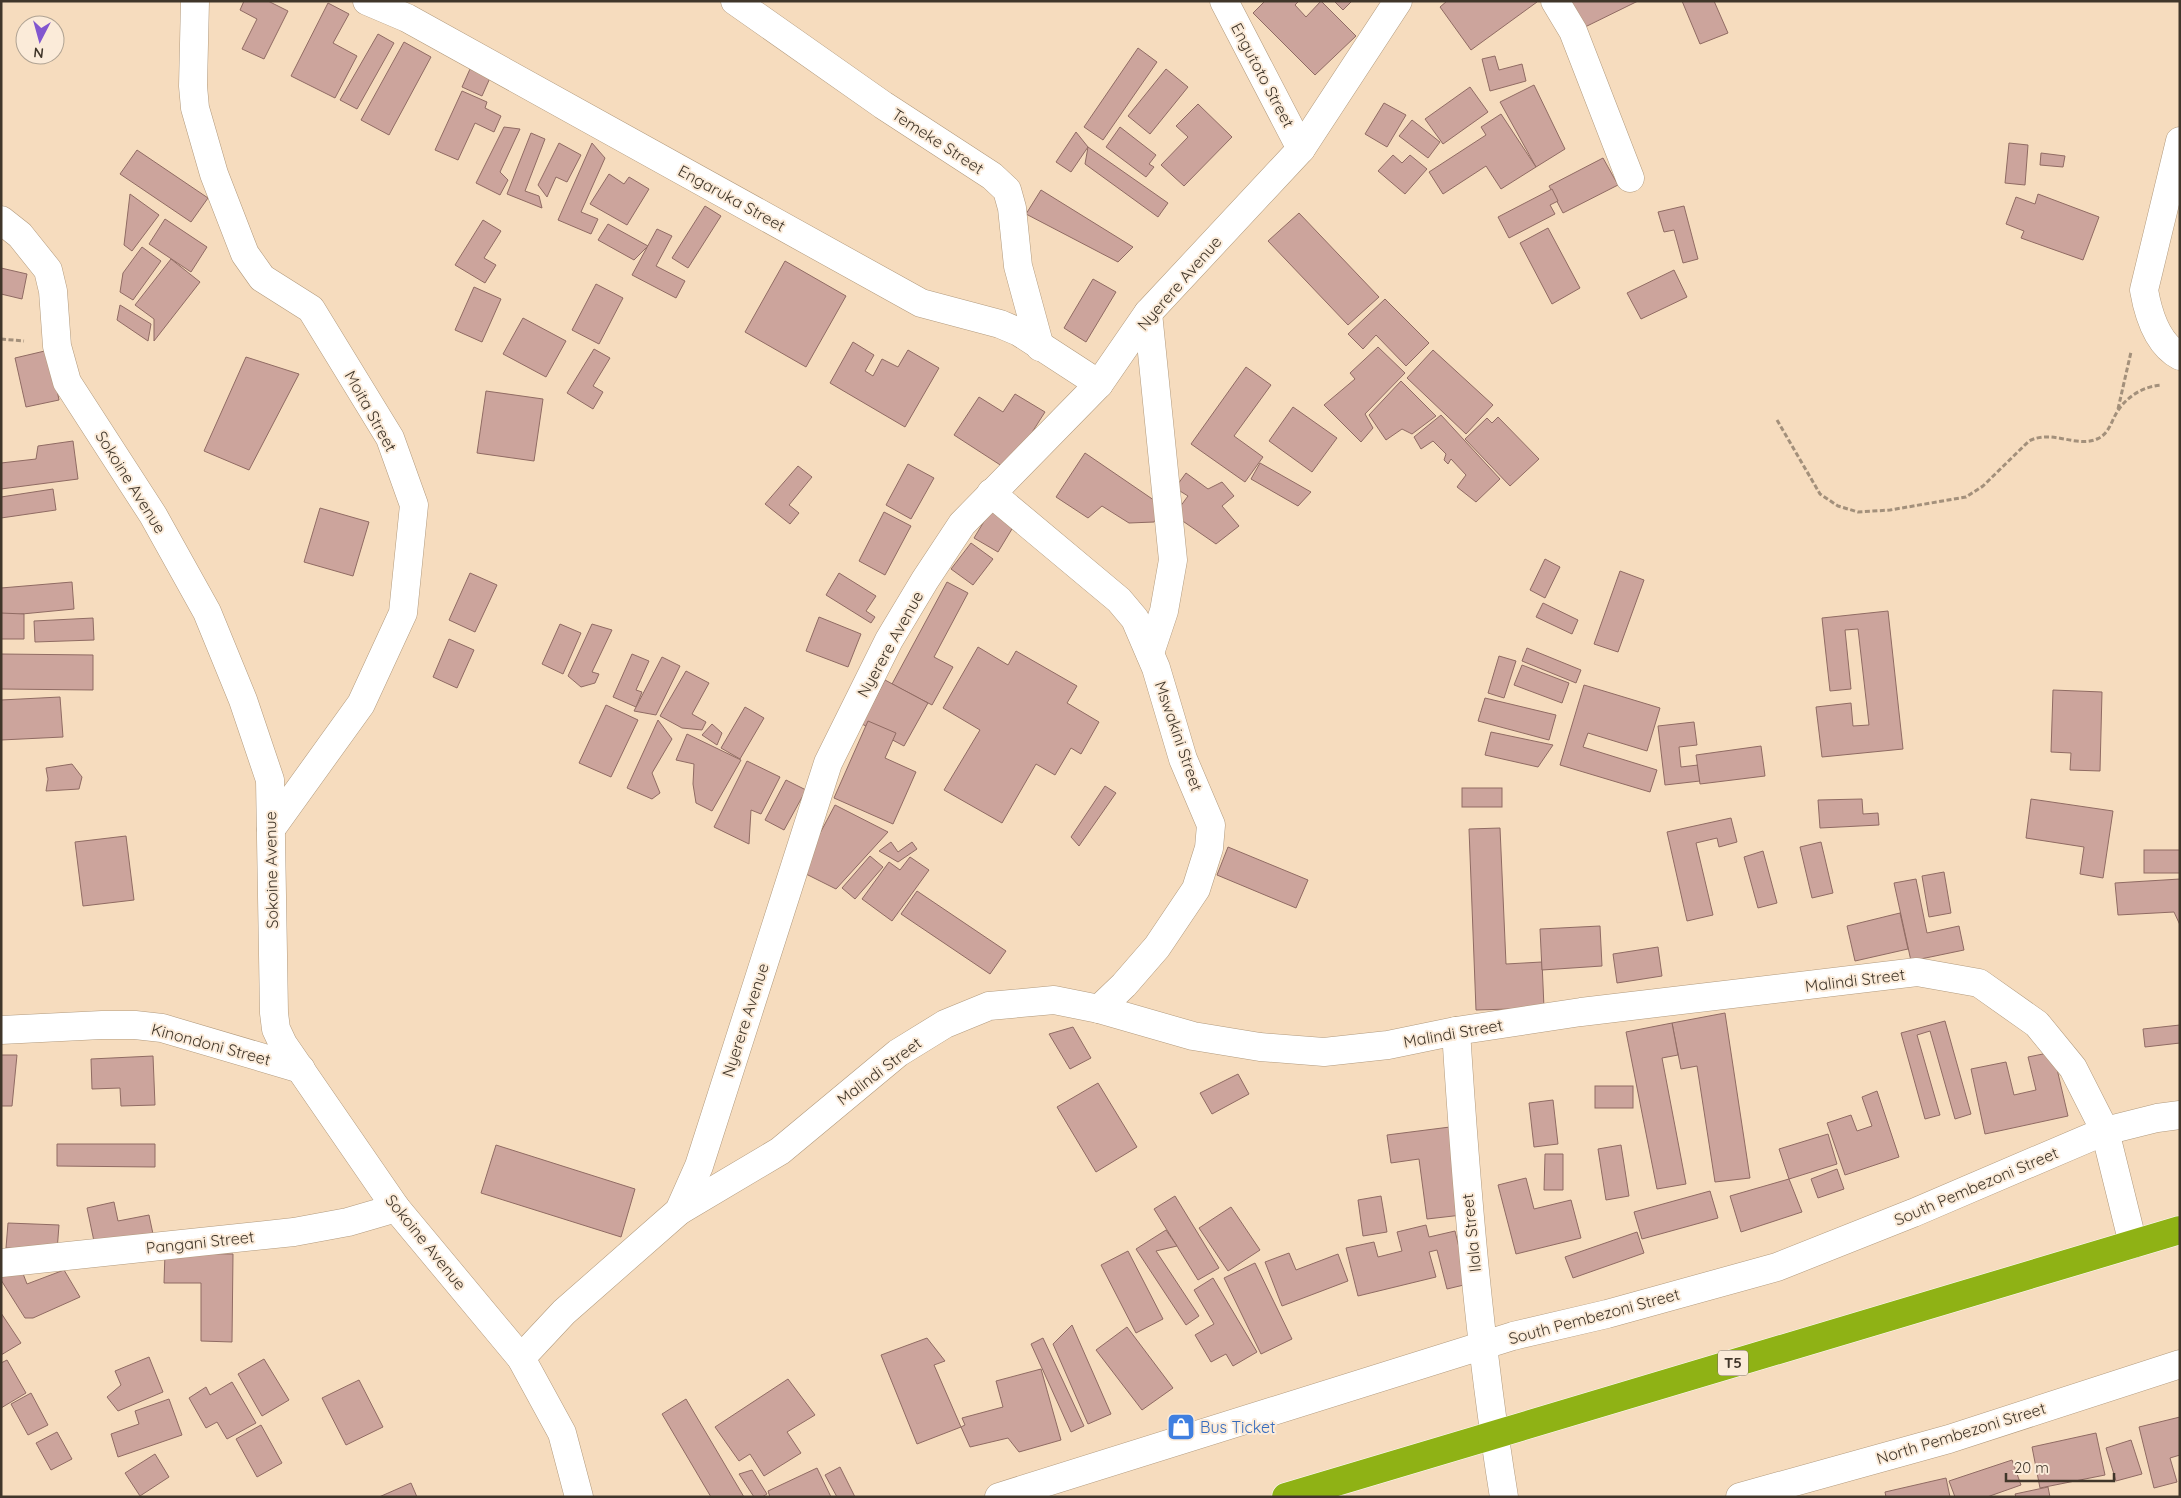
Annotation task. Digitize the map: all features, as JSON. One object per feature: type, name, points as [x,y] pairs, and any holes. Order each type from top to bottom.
[{"type":"highway","name":"T5","points":[[1286,1497],[2180,1230]]},
{"type":"street","name":"Moita Street","points":[[195,1],[192,86],[195,108],[214,174],[245,254],[262,278],[311,309],[390,438],[414,505],[403,613],[361,704],[271,829]]},
{"type":"street","name":"Engaruka Street","points":[[367,1],[407,18],[921,303],[1000,324],[1019,332],[1099,384]]},
{"type":"street","name":"Temeke Street","points":[[735,1],[883,105],[992,176],[1007,190],[1012,208],[1018,266],[1040,347]]},
{"type":"street","name":"Engutoto Street","points":[[1224,1],[1301,149]]},
{"type":"street","name":"Nyerere Avenue","points":[[521,1358],[564,1312],[679,1211],[699,1166],[828,763],[889,640],[925,580],[962,524],[1099,384],[1148,313],[1301,149],[1398,1]]},
{"type":"street","points":[[1554,1],[1573,31],[1630,178]]},
{"type":"street","points":[[2180,141],[2144,290],[2147,306],[2158,334],[2172,352],[2180,356]]},
{"type":"street","name":"Sokoine Avenue","points":[[1,220],[20,235],[48,270],[53,291],[57,346],[67,382],[153,515],[207,612],[243,700],[270,780],[274,1013],[276,1028],[283,1044],[396,1208],[521,1358],[562,1433],[579,1497]]},
{"type":"street","points":[[1148,313],[1173,560],[1164,611],[1150,653]]},
{"type":"street","name":"Mswakini Street","points":[[991,493],[1119,600],[1135,619],[1156,668],[1183,759],[1210,825],[1209,848],[1196,889],[1177,920],[1124,985],[1099,1009]]},
{"type":"street","name":"Malindi Street","points":[[679,1211],[780,1151],[898,1053],[945,1024],[989,1006],[1054,1000],[1099,1009],[1193,1036],[1260,1047],[1324,1052],[1388,1044],[1456,1031],[1581,1012],[1917,972],[1979,983],[2037,1024],[2072,1068],[2105,1131],[2133,1244]]},
{"type":"street","name":"Kinondoni Street","points":[[1,1030],[102,1025],[136,1025],[162,1028],[301,1069]]},
{"type":"street","name":"Ilala Street","points":[[1456,1031],[1466,1183],[1483,1346],[1504,1497]]},
{"type":"street","name":"South Pembezoni Street","points":[[999,1497],[1513,1336],[1607,1314],[1776,1267],[1912,1213],[2105,1131],[2157,1118],[2180,1115]]},
{"type":"street","name":"Pangani Street","points":[[1,1264],[294,1232],[348,1222],[396,1208]]},
{"type":"street","name":"North Pembezoni Street","points":[[1740,1497],[1949,1439],[2180,1364]]},
{"type":"path","points":[[1777,420],[1820,494],[1838,506],[1858,512],[1890,510],[1966,496],[1983,486],[2029,441],[2036,437],[2058,437],[2084,442],[2097,440],[2107,432],[2117,412],[2130,397],[2148,386],[2170,386]]},
{"type":"building","points":[[244,1],[268,1],[288,11],[264,59],[242,49],[257,19],[240,10]]},
{"type":"building","points":[[1265,1],[1299,1],[1295,5],[1306,17],[1321,1],[1356,36],[1315,75],[1253,13]]},
{"type":"building","points":[[1334,1],[1352,1],[1343,10]]},
{"type":"building","points":[[1447,1],[1537,2],[1471,50],[1440,7]]},
{"type":"building","points":[[1570,1],[1638,1],[1583,28]]},
{"type":"building","points":[[1682,1],[1714,1],[1728,33],[1700,44]]},
{"type":"building","points":[[328,3],[349,14],[333,43],[357,56],[335,98],[291,76]]},
{"type":"building","points":[[378,34],[394,43],[357,109],[340,100]]},
{"type":"building","points":[[404,42],[431,57],[389,135],[361,120]]},
{"type":"building","points":[[1138,48],[1157,62],[1103,140],[1084,127]]},
{"type":"building","points":[[1495,56],[1499,70],[1522,64],[1526,81],[1490,91],[1482,59]]},
{"type":"building","points":[[470,69],[490,78],[482,96],[462,87]]},
{"type":"building","points":[[1166,69],[1188,87],[1150,134],[1128,116]]},
{"type":"building","points":[[1534,85],[1565,149],[1536,167],[1500,102]]},
{"type":"building","points":[[1470,87],[1488,112],[1443,144],[1425,119]]},
{"type":"building","points":[[462,91],[487,102],[485,108],[501,116],[494,132],[475,123],[458,160],[435,150]]},
{"type":"building","points":[[1384,103],[1406,115],[1387,147],[1365,134]]},
{"type":"building","points":[[1198,104],[1232,137],[1184,186],[1161,165],[1188,137],[1176,126]]},
{"type":"building","points":[[1501,114],[1536,167],[1501,189],[1486,166],[1443,194],[1429,172],[1486,135],[1481,127]]},
{"type":"building","points":[[1412,120],[1440,142],[1428,158],[1399,136]]},
{"type":"building","points":[[504,127],[520,129],[500,172],[508,180],[500,195],[476,183]]},
{"type":"building","points":[[1120,127],[1156,155],[1149,164],[1154,167],[1146,177],[1106,147]]},
{"type":"building","points":[[1076,132],[1088,147],[1071,172],[1056,162]]},
{"type":"building","points":[[531,133],[545,139],[525,191],[539,196],[542,208],[507,194]]},
{"type":"building","points":[[559,143],[581,155],[567,182],[556,177],[547,197],[538,185]]},
{"type":"building","points":[[592,143],[605,158],[581,212],[598,219],[591,234],[558,220]]},
{"type":"building","points":[[2009,143],[2028,145],[2025,185],[2005,183]]},
{"type":"building","points":[[1088,147],[1168,203],[1158,217],[1085,164]]},
{"type":"building","points":[[137,150],[208,198],[191,222],[120,174]]},
{"type":"building","points":[[2041,153],[2065,156],[2063,167],[2040,165]]},
{"type":"building","points":[[1393,155],[1402,163],[1410,155],[1427,169],[1405,194],[1378,171]]},
{"type":"building","points":[[1603,158],[1618,185],[1563,213],[1549,186]]},
{"type":"building","points":[[609,174],[624,184],[629,177],[649,189],[627,225],[590,204]]},
{"type":"building","points":[[1552,189],[1558,201],[1550,205],[1555,214],[1509,238],[1498,217]]},
{"type":"building","points":[[1041,190],[1133,247],[1118,262],[1026,214]]},
{"type":"building","points":[[130,194],[159,215],[132,251],[124,245]]},
{"type":"building","points":[[2038,194],[2099,217],[2083,260],[2021,238],[2024,231],[2006,224],[2016,197],[2035,204]]},
{"type":"building","points":[[705,206],[721,216],[688,268],[672,258]]},
{"type":"building","points":[[1684,206],[1698,259],[1683,263],[1674,230],[1664,232],[1658,212]]},
{"type":"building","points":[[1299,213],[1379,297],[1348,325],[1268,241]]},
{"type":"building","points":[[165,219],[207,247],[191,272],[149,244]]},
{"type":"building","points":[[483,220],[501,231],[484,258],[496,265],[485,283],[455,265]]},
{"type":"building","points":[[608,224],[648,246],[634,260],[598,240]]},
{"type":"building","points":[[1548,228],[1580,288],[1552,304],[1520,243]]},
{"type":"building","points":[[657,229],[672,236],[656,266],[685,281],[676,298],[632,275]]},
{"type":"building","points":[[142,247],[161,261],[133,300],[120,292],[123,273]]},
{"type":"building","points":[[171,259],[200,282],[154,341],[154,319],[135,305]]},
{"type":"building","points":[[785,261],[846,296],[806,367],[745,332]]},
{"type":"building","points":[[1,268],[27,274],[22,299],[1,294]]},
{"type":"building","points":[[1674,270],[1687,297],[1641,319],[1627,293]]},
{"type":"building","points":[[1093,279],[1116,292],[1086,342],[1064,328]]},
{"type":"building","points":[[596,284],[623,298],[599,344],[572,330]]},
{"type":"building","points":[[474,287],[501,299],[482,342],[455,330]]},
{"type":"building","points":[[1385,299],[1429,343],[1406,366],[1376,335],[1363,349],[1348,334]]},
{"type":"building","points":[[120,305],[151,324],[148,341],[117,320]]},
{"type":"building","points":[[523,318],[566,341],[546,377],[503,354]]},
{"type":"building","points":[[853,342],[874,355],[865,371],[873,376],[882,359],[898,367],[908,350],[939,368],[905,427],[830,383]]},
{"type":"building","points":[[1378,347],[1405,373],[1365,414],[1373,428],[1361,442],[1324,405],[1355,379],[1350,373]]},
{"type":"building","points":[[594,349],[610,358],[593,386],[603,392],[593,409],[567,393]]},
{"type":"building","points":[[49,350],[59,400],[26,407],[15,358]]},
{"type":"building","points":[[1433,350],[1493,405],[1466,434],[1407,378]]},
{"type":"building","points":[[246,357],[299,374],[249,470],[204,451]]},
{"type":"building","points":[[1246,367],[1271,385],[1234,436],[1263,457],[1245,482],[1191,444]]},
{"type":"building","points":[[1401,381],[1436,416],[1412,434],[1402,429],[1386,440],[1369,415]]},
{"type":"building","points":[[486,391],[543,399],[534,461],[477,453]]},
{"type":"building","points":[[1015,394],[1045,412],[1008,470],[954,435],[979,397],[1003,412]]},
{"type":"building","points":[[1293,407],[1337,438],[1312,472],[1269,441]]},
{"type":"building","points":[[1441,415],[1500,479],[1476,502],[1457,487],[1466,475],[1451,459],[1448,464],[1444,460],[1446,454],[1433,441],[1421,449],[1414,437]]},
{"type":"building","points":[[1498,417],[1539,459],[1510,486],[1465,439],[1487,418],[1492,423]]},
{"type":"building","points":[[73,441],[78,479],[1,489],[1,463],[36,459],[38,446]]},
{"type":"building","points":[[1085,453],[1164,507],[1154,522],[1129,523],[1102,506],[1088,518],[1056,497]]},
{"type":"building","points":[[1260,463],[1311,492],[1298,506],[1251,479]]},
{"type":"building","points":[[908,464],[934,478],[911,519],[886,505]]},
{"type":"building","points":[[798,466],[812,477],[789,505],[799,513],[790,524],[765,504]]},
{"type":"building","points":[[1186,473],[1208,489],[1222,482],[1234,496],[1222,506],[1239,526],[1216,544],[1174,515],[1188,496],[1175,488]]},
{"type":"building","points":[[53,489],[56,510],[1,518],[1,497]]},
{"type":"building","points":[[320,508],[369,522],[353,576],[304,562]]},
{"type":"building","points":[[991,510],[1015,524],[998,552],[974,538]]},
{"type":"building","points":[[884,512],[911,526],[885,575],[859,561]]},
{"type":"building","points":[[971,543],[993,559],[973,585],[951,569]]},
{"type":"building","points":[[1545,559],[1560,567],[1545,598],[1530,590]]},
{"type":"building","points":[[1620,571],[1644,580],[1618,652],[1594,644]]},
{"type":"building","points":[[470,573],[497,585],[475,632],[449,620]]},
{"type":"building","points":[[839,573],[876,596],[866,611],[875,617],[871,623],[826,595]]},
{"type":"building","points":[[72,582],[74,609],[1,616],[1,588]]},
{"type":"building","points":[[947,582],[968,593],[934,657],[953,667],[932,705],[892,684]]},
{"type":"building","points":[[1543,603],[1578,620],[1572,634],[1536,617]]},
{"type":"building","points":[[1888,611],[1903,749],[1822,757],[1816,707],[1851,703],[1853,726],[1869,725],[1858,629],[1845,630],[1851,689],[1830,691],[1822,618]]},
{"type":"building","points":[[1,613],[24,614],[24,639],[1,639]]},
{"type":"building","points":[[819,617],[861,634],[848,667],[806,651]]},
{"type":"building","points":[[93,618],[94,640],[35,642],[34,621]]},
{"type":"building","points":[[560,624],[581,633],[563,674],[542,664]]},
{"type":"building","points":[[592,624],[612,630],[592,672],[599,674],[595,683],[581,687],[568,676]]},
{"type":"building","points":[[449,639],[474,650],[457,688],[433,677]]},
{"type":"building","points":[[978,647],[1008,665],[1016,651],[1077,686],[1067,703],[1099,722],[1081,754],[1071,748],[1055,775],[1036,764],[1002,823],[944,790],[980,730],[943,708]]},
{"type":"building","points":[[1527,648],[1581,670],[1576,683],[1522,661]]},
{"type":"building","points":[[1,654],[93,655],[93,690],[1,689]]},
{"type":"building","points":[[632,654],[649,661],[636,690],[642,692],[636,707],[613,697]]},
{"type":"building","points":[[1499,656],[1516,661],[1504,698],[1488,693]]},
{"type":"building","points":[[662,657],[680,666],[656,715],[634,711]]},
{"type":"building","points":[[1522,665],[1569,683],[1562,703],[1514,685]]},
{"type":"building","points":[[686,671],[709,683],[692,714],[706,722],[702,730],[682,728],[660,716]]},
{"type":"building","points":[[885,680],[928,703],[904,746],[862,724]]},
{"type":"building","points":[[1584,685],[1660,708],[1647,751],[1588,733],[1583,747],[1657,770],[1650,792],[1560,765]]},
{"type":"building","points":[[2053,690],[2102,692],[2100,771],[2070,770],[2071,753],[2051,752]]},
{"type":"building","points":[[60,697],[63,737],[1,740],[1,700]]},
{"type":"building","points":[[1485,698],[1556,715],[1549,740],[1478,721]]},
{"type":"building","points":[[606,705],[638,720],[611,777],[579,763]]},
{"type":"building","points":[[745,707],[764,718],[740,759],[721,748]]},
{"type":"building","points":[[658,720],[672,739],[652,773],[660,793],[652,799],[627,788]]},
{"type":"building","points":[[868,721],[896,733],[885,758],[916,772],[893,824],[834,798]]},
{"type":"building","points":[[1694,722],[1697,745],[1679,747],[1681,767],[1698,765],[1700,781],[1665,785],[1658,726]]},
{"type":"building","points":[[712,724],[722,733],[717,745],[702,735]]},
{"type":"building","points":[[1491,732],[1553,745],[1538,767],[1485,755]]},
{"type":"building","points":[[687,734],[741,760],[712,811],[696,803],[693,784],[694,764],[676,760]]},
{"type":"building","points":[[1761,746],[1765,776],[1700,784],[1696,755]]},
{"type":"building","points":[[747,761],[780,777],[761,814],[751,810],[749,844],[714,827]]},
{"type":"building","points":[[72,764],[82,777],[79,789],[46,791],[48,779],[46,768]]},
{"type":"building","points":[[786,780],[806,790],[784,830],[765,820]]},
{"type":"building","points":[[1105,786],[1116,793],[1079,846],[1071,837]]},
{"type":"building","points":[[1462,788],[1502,788],[1502,807],[1462,807]]},
{"type":"building","points":[[1862,799],[1863,814],[1878,813],[1879,825],[1820,828],[1818,800]]},
{"type":"building","points":[[2031,799],[2113,811],[2103,878],[2080,874],[2084,847],[2026,838]]},
{"type":"building","points":[[835,805],[888,832],[836,889],[800,871]]},
{"type":"building","points":[[1731,818],[1737,842],[1719,847],[1717,838],[1696,843],[1713,915],[1687,921],[1667,832]]},
{"type":"building","points":[[1500,828],[1506,964],[1542,962],[1544,1008],[1476,1010],[1469,829]]},
{"type":"building","points":[[126,836],[134,900],[83,906],[75,842]]},
{"type":"building","points":[[891,842],[898,852],[912,842],[917,849],[898,862],[879,851]]},
{"type":"building","points":[[1821,842],[1833,893],[1812,898],[1800,847]]},
{"type":"building","points":[[1228,847],[1308,880],[1296,908],[1217,875]]},
{"type":"building","points":[[2144,850],[2180,850],[2180,873],[2144,873]]},
{"type":"building","points":[[1763,851],[1777,903],[1758,908],[1744,857]]},
{"type":"building","points":[[870,856],[883,867],[855,899],[842,888]]},
{"type":"building","points":[[910,857],[929,870],[892,921],[862,899],[889,862],[900,870]]},
{"type":"building","points":[[1944,872],[1951,913],[1929,917],[1922,876]]},
{"type":"building","points":[[1916,879],[1927,933],[1959,926],[1964,950],[1911,961],[1894,883]]},
{"type":"building","points":[[2180,879],[2180,925],[2174,912],[2118,915],[2115,883]]},
{"type":"building","points":[[917,891],[1006,951],[990,974],[901,914]]},
{"type":"building","points":[[1900,913],[1908,949],[1855,961],[1847,926]]},
{"type":"building","points":[[1600,926],[1602,966],[1542,970],[1540,929]]},
{"type":"building","points":[[1658,947],[1662,976],[1617,983],[1613,954]]},
{"type":"building","points":[[1725,1013],[1750,1178],[1715,1182],[1697,1066],[1681,1069],[1672,1023]]},
{"type":"building","points":[[1945,1021],[1971,1114],[1955,1119],[1930,1031],[1917,1035],[1940,1115],[1925,1119],[1901,1033]]},
{"type":"building","points":[[1672,1023],[1678,1055],[1662,1058],[1686,1184],[1657,1189],[1626,1032]]},
{"type":"building","points":[[2180,1025],[2180,1043],[2145,1047],[2143,1029]]},
{"type":"building","points":[[1073,1027],[1091,1058],[1070,1069],[1049,1034]]},
{"type":"building","points":[[2053,1052],[2068,1116],[1985,1134],[1971,1069],[2006,1062],[2014,1095],[2036,1090],[2028,1057]]},
{"type":"building","points":[[1,1055],[17,1055],[12,1106],[1,1106]]},
{"type":"building","points":[[153,1056],[155,1105],[121,1106],[120,1088],[92,1089],[91,1059]]},
{"type":"building","points":[[1238,1074],[1249,1094],[1212,1114],[1200,1093]]},
{"type":"building","points":[[1098,1083],[1137,1147],[1096,1172],[1057,1107]]},
{"type":"building","points":[[1595,1086],[1633,1086],[1633,1108],[1595,1108]]},
{"type":"building","points":[[1877,1091],[1899,1157],[1845,1175],[1827,1123],[1851,1115],[1857,1131],[1872,1126],[1862,1097]]},
{"type":"building","points":[[1553,1100],[1558,1144],[1534,1147],[1529,1103]]},
{"type":"building","points":[[1450,1127],[1462,1215],[1427,1219],[1419,1159],[1391,1163],[1387,1135]]},
{"type":"building","points":[[1828,1134],[1837,1164],[1789,1179],[1779,1149]]},
{"type":"building","points":[[57,1144],[155,1144],[155,1167],[57,1166]]},
{"type":"building","points":[[496,1145],[635,1189],[621,1237],[481,1193]]},
{"type":"building","points":[[1621,1145],[1629,1196],[1606,1200],[1598,1149]]},
{"type":"building","points":[[1545,1154],[1563,1154],[1563,1190],[1544,1190]]},
{"type":"building","points":[[1837,1169],[1844,1189],[1818,1198],[1811,1179]]},
{"type":"building","points":[[1526,1178],[1534,1209],[1571,1200],[1581,1238],[1516,1254],[1498,1185]]},
{"type":"building","points":[[1789,1179],[1802,1212],[1741,1232],[1730,1196]]},
{"type":"building","points":[[1710,1191],[1718,1218],[1642,1239],[1634,1212]]},
{"type":"building","points":[[1175,1196],[1219,1268],[1198,1280],[1154,1209]]},
{"type":"building","points":[[1381,1196],[1387,1232],[1363,1236],[1358,1200]]},
{"type":"building","points":[[114,1202],[118,1221],[149,1215],[153,1234],[95,1246],[87,1208]]},
{"type":"building","points":[[1231,1207],[1260,1250],[1228,1271],[1199,1228]]},
{"type":"building","points":[[8,1223],[59,1225],[57,1251],[6,1248]]},
{"type":"building","points":[[1426,1225],[1429,1237],[1455,1231],[1468,1284],[1447,1289],[1437,1250],[1429,1252],[1436,1277],[1358,1296],[1346,1248],[1374,1242],[1378,1257],[1402,1251],[1397,1232]]},
{"type":"building","points":[[1166,1230],[1177,1246],[1156,1251],[1199,1316],[1186,1325],[1136,1249]]},
{"type":"building","points":[[1637,1232],[1644,1253],[1573,1278],[1565,1257]]},
{"type":"building","points":[[1128,1251],[1163,1319],[1136,1333],[1101,1265]]},
{"type":"building","points":[[165,1253],[233,1254],[232,1342],[201,1341],[201,1283],[164,1283]]},
{"type":"building","points":[[1289,1253],[1296,1270],[1338,1254],[1348,1281],[1282,1306],[1265,1262]]},
{"type":"building","points":[[1255,1263],[1292,1339],[1261,1354],[1224,1278]]},
{"type":"building","points":[[64,1270],[80,1297],[33,1318],[25,1318],[1,1280],[1,1274],[22,1271],[27,1284]]},
{"type":"building","points":[[1213,1278],[1257,1352],[1233,1366],[1226,1354],[1211,1362],[1195,1335],[1214,1324],[1194,1290]]},
{"type":"building","points":[[1,1313],[21,1343],[1,1355]]},
{"type":"building","points":[[1072,1325],[1111,1414],[1088,1424],[1053,1344]]},
{"type":"building","points":[[1127,1327],[1173,1388],[1142,1410],[1096,1350]]},
{"type":"building","points":[[927,1338],[945,1361],[934,1365],[961,1427],[917,1444],[881,1355]]},
{"type":"building","points":[[1043,1338],[1084,1426],[1071,1432],[1031,1344]]},
{"type":"building","points":[[149,1357],[163,1392],[118,1411],[107,1397],[121,1385],[115,1371]]},
{"type":"building","points":[[264,1359],[289,1400],[262,1416],[238,1374]]},
{"type":"building","points":[[7,1360],[26,1393],[1,1408],[1,1363]]},
{"type":"building","points":[[1041,1369],[1061,1440],[1019,1452],[1008,1438],[970,1447],[961,1427],[965,1425],[962,1418],[1003,1407],[996,1381]]},
{"type":"building","points":[[788,1379],[815,1415],[787,1432],[801,1453],[764,1476],[750,1454],[739,1461],[715,1427]]},
{"type":"building","points":[[359,1380],[383,1427],[346,1445],[322,1398]]},
{"type":"building","points":[[232,1382],[256,1423],[227,1439],[217,1422],[206,1428],[189,1398],[206,1387],[210,1395]]},
{"type":"building","points":[[31,1393],[48,1425],[28,1435],[11,1404]]},
{"type":"building","points":[[169,1399],[182,1435],[118,1457],[111,1434],[139,1424],[135,1411]]},
{"type":"building","points":[[686,1399],[744,1497],[711,1497],[662,1414]]},
{"type":"building","points":[[2180,1417],[2180,1455],[2170,1458],[2177,1482],[2154,1488],[2139,1427]]},
{"type":"building","points":[[261,1425],[282,1463],[257,1477],[236,1439]]},
{"type":"building","points":[[57,1432],[72,1459],[51,1470],[36,1443]]},
{"type":"building","points":[[2096,1433],[2105,1475],[2040,1488],[2032,1447]]},
{"type":"building","points":[[2131,1440],[2142,1474],[2116,1481],[2106,1448]]},
{"type":"building","points":[[155,1454],[169,1477],[140,1496],[125,1473]]},
{"type":"building","points":[[2012,1460],[2021,1485],[1987,1497],[1955,1497],[1949,1481]]},
{"type":"building","points":[[840,1467],[855,1497],[837,1497],[825,1475]]},
{"type":"building","points":[[817,1468],[831,1497],[770,1497],[768,1491]]},
{"type":"building","points":[[752,1470],[767,1494],[762,1497],[754,1497],[739,1474]]},
{"type":"building","points":[[1946,1478],[1950,1497],[1886,1497],[1885,1492]]},
{"type":"building","points":[[411,1483],[417,1497],[379,1497]]},
{"type":"building","points":[[2048,1487],[2050,1497],[2016,1497],[2015,1494]]},
{"type":"place","name":"Bus Ticket","points":[[1181,1427]]}]
